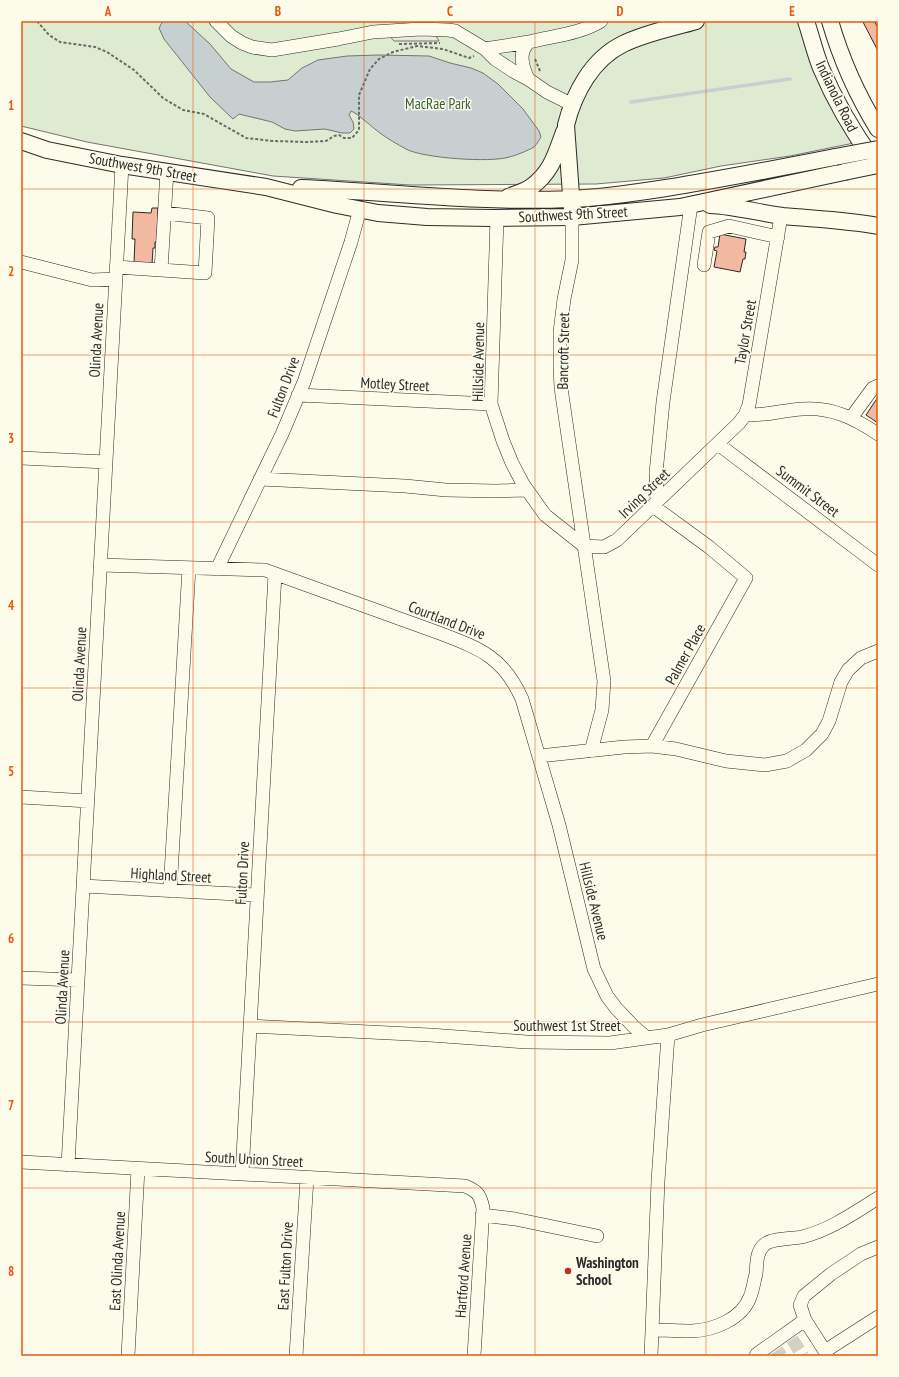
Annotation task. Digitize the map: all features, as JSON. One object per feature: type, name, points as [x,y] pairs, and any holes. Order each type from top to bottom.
[{"type":"main road","name":"Bancroft Street","points":[[572,217],[566,125],[577,92],[590,73],[610,53],[621,45],[636,38],[696,21]]},
{"type":"main road","name":"Indianola Road","points":[[806,21],[821,67],[839,106],[862,144],[878,165]]},
{"type":"main road","name":"Indianola Road","points":[[830,21],[847,71],[878,129]]},
{"type":"main road","points":[[472,200],[502,200],[530,188],[544,176],[554,160],[566,125]]},
{"type":"main road","name":"Southwest 9th Street","points":[[21,141],[47,150],[122,165],[266,186],[346,190],[472,200],[521,201],[571,199],[628,194],[878,149]]},
{"type":"main road","name":"Southwest 9th Street","points":[[266,186],[378,213],[426,217],[572,217],[694,204],[878,165]]},
{"type":"main road","points":[[694,204],[724,206],[781,216],[863,223],[878,226]]},
{"type":"street","points":[[216,21],[231,36],[242,43],[252,47],[272,50],[373,32],[432,29],[455,31],[483,48],[512,71],[572,105]]},
{"type":"street","points":[[483,48],[529,42],[580,30],[595,25],[601,21]]},
{"type":"street","points":[[528,79],[523,69],[521,60],[524,46],[529,42]]},
{"type":"street","name":"Olinda Avenue","points":[[68,1165],[122,165]]},
{"type":"street","points":[[161,270],[167,172]]},
{"type":"street","points":[[655,504],[656,473],[663,402],[694,204]]},
{"type":"street","name":"Fulton Drive","points":[[217,569],[282,434],[298,396],[346,257],[360,209]]},
{"type":"street","points":[[21,262],[92,280],[116,273],[161,270],[205,273],[208,218],[165,213]]},
{"type":"street","name":"Taylor Street","points":[[718,444],[739,424],[749,405],[781,216]]},
{"type":"street","name":"Bancroft Street","points":[[572,217],[572,260],[564,299],[560,332],[560,366],[562,395],[604,681],[602,710],[591,751]]},
{"type":"street","name":"Hillside Avenue","points":[[497,218],[491,404],[512,463],[527,490],[545,515],[584,546]]},
{"type":"street","points":[[704,265],[709,232],[729,226],[778,237]]},
{"type":"street","points":[[851,418],[873,388],[878,386]]},
{"type":"street","name":"Motley Street","points":[[298,396],[491,404]]},
{"type":"street","points":[[745,415],[757,416],[778,412],[811,409],[834,412],[851,418],[878,434]]},
{"type":"street","name":"Irving Street","points":[[584,546],[604,547],[617,540],[718,444]]},
{"type":"street","name":"Summit Street","points":[[718,444],[878,565]]},
{"type":"street","points":[[21,458],[106,462]]},
{"type":"street","points":[[260,479],[405,486],[446,490],[527,490]]},
{"type":"street","name":"Palmer Place","points":[[652,746],[746,578],[655,504]]},
{"type":"street","name":"Courtland Drive","points":[[100,565],[265,570],[469,644],[486,653],[506,671],[517,686],[539,756]]},
{"type":"street","points":[[170,891],[188,568]]},
{"type":"street","name":"Fulton Drive","points":[[242,1174],[275,574]]},
{"type":"street","points":[[539,756],[624,747],[652,746],[676,749],[726,761],[766,765],[787,761],[806,750],[822,734],[829,721],[841,682],[848,670],[861,658],[878,651]]},
{"type":"street","name":"Hillside Avenue","points":[[539,756],[559,825],[594,969],[607,996],[616,1008],[634,1028],[647,1038]]},
{"type":"street","points":[[21,797],[88,801]]},
{"type":"street","name":"Highland Street","points":[[83,886],[257,895]]},
{"type":"street","points":[[21,978],[78,980]]},
{"type":"street","name":"Southwest 1st Street","points":[[250,1026],[430,1035],[527,1042],[610,1043],[668,1035],[702,1025],[878,984]]},
{"type":"street","points":[[651,1356],[658,1181],[668,1035]]},
{"type":"street","name":"South Union Street","points":[[21,1162],[464,1186],[474,1190],[481,1198]]},
{"type":"street","name":"East Olinda Avenue","points":[[128,1356],[138,1169]]},
{"type":"street","name":"East Fulton Drive","points":[[296,1356],[307,1178]]},
{"type":"street","name":"Hartford Avenue","points":[[474,1356],[482,1215],[481,1198]]},
{"type":"street","points":[[653,1330],[694,1331],[717,1326],[731,1319],[743,1308],[750,1298],[756,1273],[758,1254],[764,1245],[770,1241],[802,1237],[818,1232],[833,1225],[878,1198]]},
{"type":"street","points":[[482,1215],[516,1219],[597,1236]]},
{"type":"street","points":[[878,1248],[861,1254],[831,1274],[804,1296],[800,1305],[805,1320],[827,1354],[878,1318]]},
{"type":"street","points":[[756,1356],[757,1354],[774,1347],[790,1336],[805,1320]]},
{"type":"path","points":[[37,21],[49,35],[60,42],[95,47],[106,52],[134,70],[163,98],[183,110],[204,114],[246,138],[273,141],[326,141],[339,135],[344,138],[352,138],[359,130],[359,95],[370,69],[379,59],[393,52],[418,45],[443,49],[473,58],[483,48]]},
{"type":"path","points":[[535,55],[538,68],[542,76]]},
{"type":"green space","name":"MacRae Park","points":[[21,21],[800,21],[854,143],[790,156],[721,166],[664,178],[596,184],[410,185],[273,176],[87,142],[21,126]]},
{"type":"shaded area","points":[[163,21],[185,21],[210,44],[231,69],[254,82],[288,80],[302,68],[318,60],[347,56],[429,56],[471,68],[483,73],[498,84],[523,109],[539,131],[541,137],[534,147],[512,156],[488,160],[457,159],[426,155],[406,149],[383,135],[351,111],[349,115],[353,122],[354,129],[350,133],[342,133],[325,129],[295,131],[285,129],[272,122],[239,114],[233,119],[210,97],[164,39],[159,28]]},
{"type":"shaded area","points":[[432,29],[439,41],[394,41],[385,31]]},
{"type":"building","points":[[874,21],[878,28],[878,51],[863,22]]},
{"type":"building","points":[[152,208],[158,208],[157,242],[155,242],[155,248],[153,248],[152,264],[134,263],[135,239],[132,239],[133,212],[151,213]]},
{"type":"building","points":[[720,234],[746,239],[744,252],[746,252],[745,259],[743,259],[740,272],[714,267],[717,251],[714,250],[715,247],[718,247]]},
{"type":"building","points":[[878,397],[878,423],[866,415]]},
{"type":"waterway","points":[[631,102],[790,79]]},
{"type":"tunnel","points":[[792,1339],[803,1356]]},
{"type":"tunnel","points":[[777,1350],[781,1356]]},
{"type":"place","name":"Washington School","points":[[568,1271]]}]
